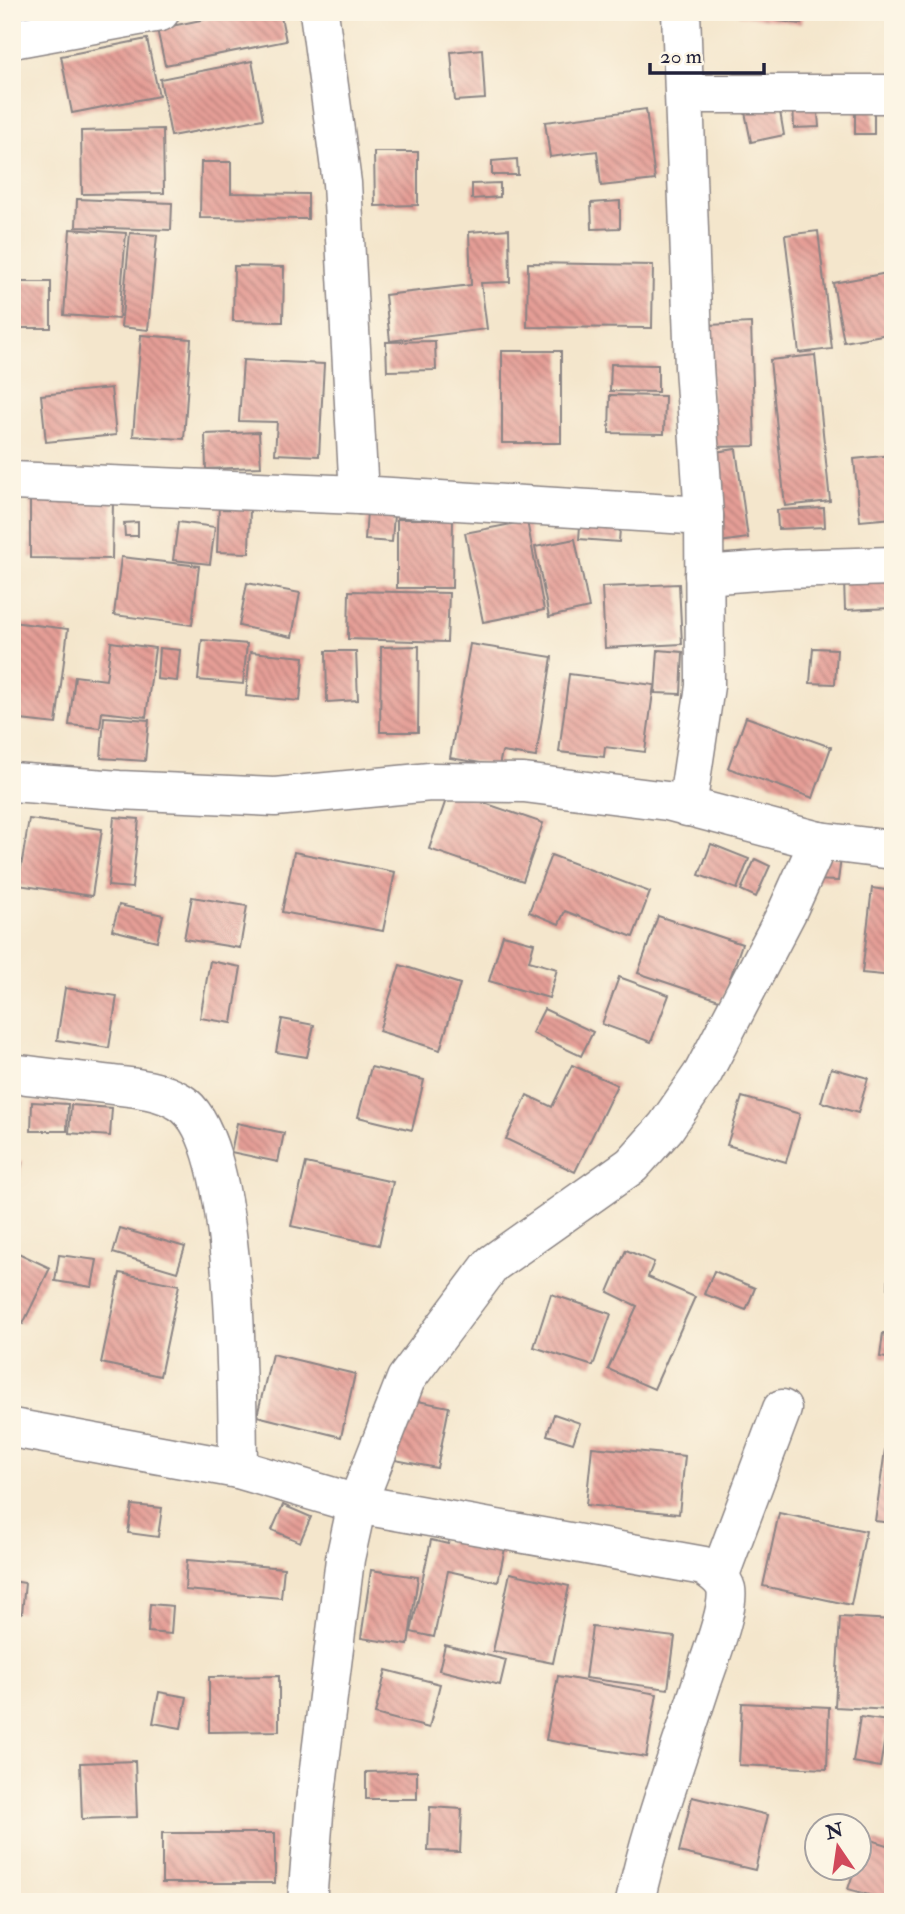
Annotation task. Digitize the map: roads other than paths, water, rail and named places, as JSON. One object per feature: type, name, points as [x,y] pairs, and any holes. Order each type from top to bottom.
[{"type":"street","points":[[12,38],[160,12]]},
{"type":"street","points":[[319,12],[342,183],[359,495]]},
{"type":"street","points":[[681,12],[694,367],[704,516],[705,686],[687,807]]},
{"type":"street","points":[[685,94],[893,94]]},
{"type":"street","points":[[12,481],[359,495],[704,516]]},
{"type":"street","points":[[704,575],[784,569],[893,566]]},
{"type":"street","points":[[12,782],[275,797],[430,782],[524,783],[667,801],[819,841],[893,850]]},
{"type":"street","points":[[307,1902],[343,1573],[357,1504],[406,1379],[492,1264],[632,1165],[667,1127],[703,1073],[787,912],[819,841]]},
{"type":"street","points":[[12,1073],[147,1089],[181,1102],[200,1122],[224,1204],[234,1308],[239,1469]]},
{"type":"street","points":[[719,1577],[782,1409]]},
{"type":"street","points":[[12,1428],[239,1469],[357,1504],[704,1566],[719,1577],[725,1587],[726,1601],[715,1643],[643,1863],[635,1902]]}]
